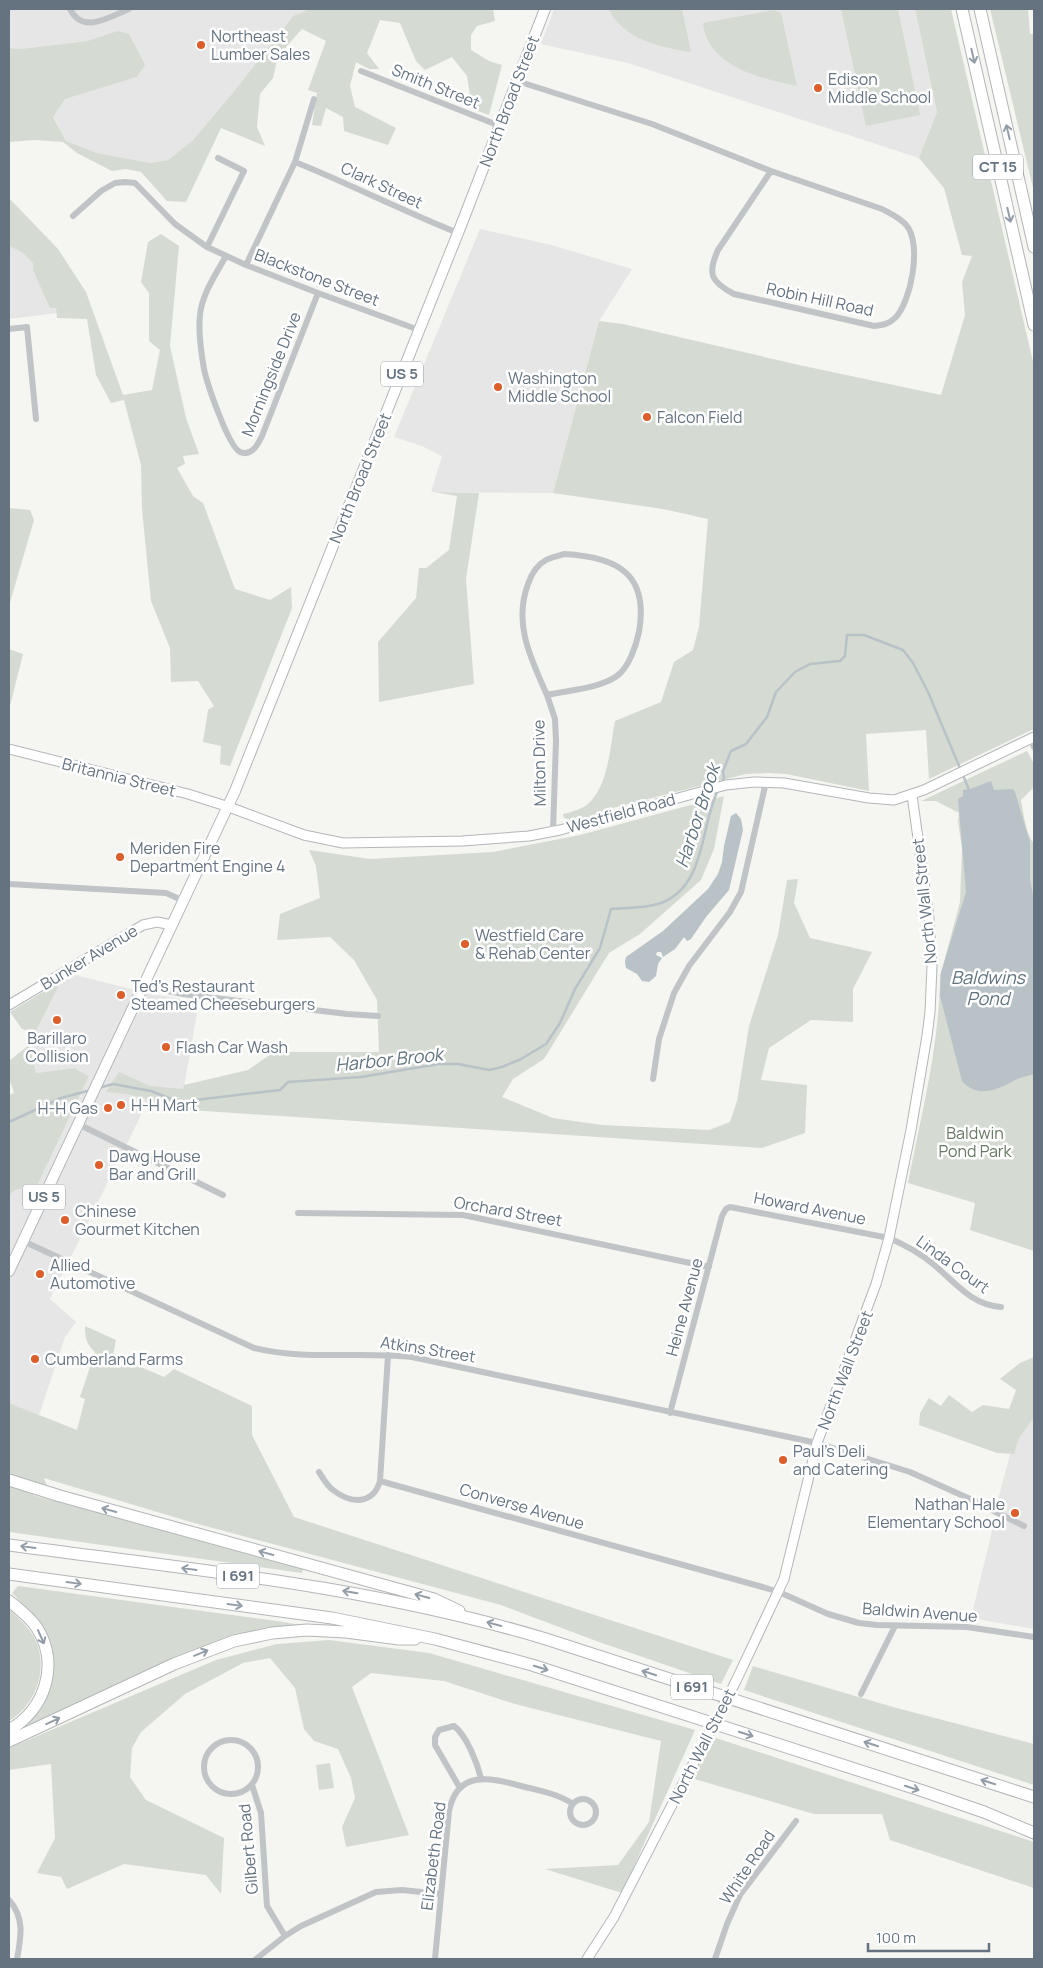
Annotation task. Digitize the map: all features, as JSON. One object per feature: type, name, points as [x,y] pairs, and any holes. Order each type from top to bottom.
[{"type":"highway","name":"CT 15","points":[[962,9],[1034,325]]},
{"type":"highway","name":"CT 15","points":[[980,9],[1034,247]]},
{"type":"highway","points":[[9,1480],[93,1506],[434,1599],[466,1616]]},
{"type":"highway","name":"I 691","points":[[9,1545],[327,1588],[466,1616],[555,1642],[1034,1798]]},
{"type":"highway","name":"I 691","points":[[9,1574],[309,1615],[427,1637],[511,1659],[950,1800],[1034,1833]]},
{"type":"highway","points":[[9,1602],[26,1615],[39,1631],[45,1648],[48,1669],[44,1690],[36,1706],[24,1719],[9,1730]]},
{"type":"highway","points":[[9,1742],[174,1664],[212,1648],[244,1639],[272,1633],[307,1630],[346,1632],[400,1639],[427,1637]]},
{"type":"main road","name":"North Broad Street","points":[[229,807],[458,233],[545,9]]},
{"type":"main road","name":"US 5","points":[[9,1271],[229,807]]},
{"type":"street","points":[[70,9],[74,17],[90,24],[129,9]]},
{"type":"street","name":"Smith Street","points":[[361,71],[500,126]]},
{"type":"street","name":"Robin Hill Road","points":[[517,82],[654,124],[771,170],[882,209],[898,218],[908,227],[914,243],[914,262],[903,307],[895,318],[886,325],[874,326],[734,294],[721,287],[713,278],[712,263],[718,250],[771,170]]},
{"type":"street","points":[[246,265],[295,162],[314,99]]},
{"type":"street","points":[[207,247],[244,170],[218,158]]},
{"type":"street","name":"Clark Street","points":[[295,162],[458,233]]},
{"type":"street","name":"Blackstone Street","points":[[73,216],[101,191],[115,183],[135,183],[175,224],[207,247],[246,265],[419,330]]},
{"type":"street","name":"Morningside Drive","points":[[226,256],[212,280],[202,305],[200,330],[205,370],[210,389],[234,447],[239,451],[245,453],[256,448],[263,435],[318,293]]},
{"type":"street","points":[[9,329],[27,326],[36,419]]},
{"type":"street","name":"Milton Drive","points":[[547,695],[604,683],[618,675],[629,660],[637,642],[641,603],[637,585],[625,572],[609,562],[584,555],[564,554],[545,560],[531,574],[522,599],[523,626],[528,652],[547,695],[554,719],[556,741],[553,832]]},
{"type":"street","name":"Westfield Road","points":[[229,807],[296,833],[343,843],[372,844],[494,839],[553,832],[730,784],[784,783],[880,800],[894,800],[912,795],[1033,741]]},
{"type":"street","name":"Britannia Street","points":[[9,749],[188,794],[229,807]]},
{"type":"street","points":[[653,1079],[661,1031],[680,980],[734,907],[742,892],[766,782]]},
{"type":"street","name":"North Wall Street","points":[[587,1959],[614,1917],[736,1681],[779,1592],[784,1579],[817,1443],[870,1304],[889,1238],[927,1036],[931,990],[929,918],[912,795]]},
{"type":"street","points":[[9,884],[166,893],[184,901]]},
{"type":"street","name":"Bunker Avenue","points":[[9,1005],[143,925],[157,922],[172,926]]},
{"type":"street","points":[[143,986],[183,994],[378,1016]]},
{"type":"street","points":[[78,1124],[223,1195]]},
{"type":"street","name":"Howard Avenue","points":[[726,1209],[735,1207],[889,1238]]},
{"type":"street","name":"Heine Avenue","points":[[670,1412],[692,1323],[722,1216],[726,1209]]},
{"type":"street","name":"Orchard Street","points":[[298,1213],[463,1215],[709,1267]]},
{"type":"street","name":"Linda Court","points":[[889,1238],[904,1245],[933,1264],[970,1297],[990,1306],[1001,1307]]},
{"type":"street","name":"Atkins Street","points":[[23,1241],[254,1348],[286,1355],[388,1355],[435,1361],[817,1443],[910,1472],[1024,1526]]},
{"type":"street","points":[[319,1472],[332,1489],[348,1498],[362,1500],[374,1494],[380,1481],[388,1355]]},
{"type":"street","name":"Converse Avenue","points":[[380,1481],[779,1592]]},
{"type":"street","name":"Baldwin Avenue","points":[[779,1592],[842,1619],[877,1625],[967,1627],[1034,1637]]},
{"type":"street","points":[[861,1694],[895,1626]]},
{"type":"street","points":[[460,1788],[435,1745],[435,1737],[439,1730],[446,1727],[454,1726],[460,1730],[477,1764],[480,1778],[490,1778],[554,1794],[573,1804]]},
{"type":"street","name":"Gilbert Road","points":[[252,1785],[246,1791],[238,1794],[220,1792],[213,1787],[207,1780],[204,1772],[204,1763],[212,1748],[220,1742],[239,1740],[253,1750],[258,1759],[257,1777],[252,1785],[260,1813],[267,1906],[285,1936]]},
{"type":"street","name":"Elizabeth Road","points":[[435,1959],[449,1811],[454,1796],[460,1788],[472,1780],[480,1778]]},
{"type":"street","points":[[584,1798],[592,1802],[597,1813],[593,1821],[586,1825],[575,1822],[570,1815],[573,1804],[584,1798]]},
{"type":"street","name":"White Road","points":[[715,1959],[727,1924],[740,1896],[796,1821]]},
{"type":"street","points":[[256,1959],[285,1936],[316,1919],[376,1892],[402,1890],[441,1894]]},
{"type":"street","points":[[9,1900],[18,1914],[21,1925],[22,1935],[17,1959]]},
{"type":"shaded area","points":[[9,9],[310,9],[293,16],[193,140],[168,160],[150,163],[97,153],[66,141],[53,116],[64,99],[137,77],[117,31],[87,41],[20,49],[9,48]]},
{"type":"shaded area","name":"Edison Middle School","points":[[554,9],[915,9],[937,112],[919,158],[628,63],[541,44]]},
{"type":"shaded area","name":"Washington Middle School","points":[[480,229],[551,245],[632,269],[599,321],[553,493],[431,492],[442,456],[422,446],[394,437]]},
{"type":"shaded area","points":[[9,246],[23,253],[33,263],[57,313],[9,319]]},
{"type":"shaded area","points":[[71,974],[151,994],[199,1002],[180,1109],[145,1107],[50,1299],[76,1322],[65,1337],[39,1415],[9,1403],[9,1195],[15,1190],[37,1186],[89,1076],[74,1068],[36,1073],[29,1045],[61,981]]},
{"type":"shaded area","name":"Nathan Hale Elementary School","points":[[1026,1396],[1034,1399],[1034,1629],[971,1618],[997,1503]]},
{"type":"green space","points":[[310,9],[493,9],[495,21],[477,26],[471,35],[471,50],[489,61],[502,65],[489,115],[472,109],[467,76],[452,57],[425,70],[416,61],[400,23],[380,20],[367,53],[379,69],[369,69],[356,62],[350,86],[355,107],[396,128],[388,145],[344,131],[343,117],[326,108],[321,126],[312,125],[317,93],[308,90],[326,41],[302,29],[278,56],[273,78],[260,94],[257,127],[265,146],[221,128],[186,202],[167,201],[141,172],[126,169],[112,171],[77,153],[63,142],[35,140],[9,142],[9,48],[20,49],[87,41],[117,31],[129,34],[145,65],[137,77],[65,99],[53,117],[66,141],[97,153],[150,163],[168,160],[193,140],[293,16]]},
{"type":"green space","points":[[609,9],[682,9],[691,52],[656,45],[633,35],[623,28]]},
{"type":"green space","points":[[841,9],[898,9],[920,115],[866,126]]},
{"type":"green space","name":"Falcon Field","points":[[915,9],[951,9],[1034,366],[1034,729],[929,779],[926,730],[866,734],[869,791],[786,774],[746,774],[613,808],[574,821],[564,818],[563,814],[585,806],[591,801],[602,784],[608,763],[615,721],[661,702],[674,662],[693,650],[699,627],[708,519],[663,509],[553,493],[599,321],[623,324],[799,365],[941,395],[965,315],[962,282],[972,256],[962,255],[944,188],[919,158],[937,112]]},
{"type":"green space","points":[[990,9],[1028,9],[1030,34],[1034,34],[1034,192]]},
{"type":"green space","points":[[774,10],[781,13],[797,86],[768,79],[738,68],[714,50],[707,38],[703,23]]},
{"type":"green space","points":[[9,198],[58,249],[86,292],[123,395],[152,390],[160,350],[149,341],[149,293],[141,282],[148,242],[161,234],[179,246],[170,346],[186,418],[199,454],[183,456],[185,464],[177,468],[193,496],[203,503],[235,589],[270,600],[291,587],[292,608],[230,766],[220,764],[221,746],[203,742],[208,710],[214,706],[198,681],[171,682],[170,648],[151,601],[142,509],[141,465],[124,400],[111,403],[96,375],[87,319],[57,318],[56,308],[50,308],[33,270],[33,263],[23,253],[9,246]]},
{"type":"green space","points":[[434,492],[479,493],[466,579],[474,684],[379,702],[378,642],[416,598],[419,568],[426,568],[449,550],[457,496]]},
{"type":"green space","points":[[9,508],[30,510],[34,520],[9,606]]},
{"type":"green space","points":[[9,649],[23,654],[9,710]]},
{"type":"green space","name":"Baldwin Pond Park","points":[[1027,751],[1034,764],[1034,787],[1021,800],[1027,828],[1034,844],[1034,1251],[970,1230],[975,1203],[908,1183],[937,1027],[940,974],[942,973],[960,902],[962,849],[958,821],[959,813],[936,801],[921,801]]},
{"type":"green space","points":[[724,796],[714,849],[701,880],[640,934],[609,953],[544,1059],[513,1079],[502,1097],[553,1118],[602,1125],[709,1130],[730,1122],[737,1101],[749,1026],[778,935],[787,880],[798,879],[794,903],[810,938],[872,952],[853,989],[853,1022],[811,1020],[769,1048],[761,1080],[807,1085],[805,1133],[762,1148],[145,1107],[147,1099],[127,1094],[106,1092],[119,1072],[150,1086],[183,1089],[184,1085],[248,1070],[274,1052],[379,1052],[377,1000],[354,960],[330,937],[277,940],[280,914],[320,898],[316,866],[309,850],[370,859],[493,852],[580,835]]},
{"type":"green space","points":[[61,981],[35,1033],[22,1029],[10,1012]]},
{"type":"green space","points":[[29,1045],[36,1073],[74,1068],[89,1076],[37,1186],[15,1190],[9,1195],[9,1095],[14,1093],[9,1078],[9,1061]]},
{"type":"green space","points":[[85,1326],[116,1340],[113,1355],[164,1377],[174,1369],[252,1406],[252,1435],[294,1517],[733,1660],[721,1684],[599,1642],[501,1605],[194,1523],[44,1478],[48,1489],[9,1475],[9,1403],[77,1430],[85,1399],[80,1397],[95,1352],[87,1340]]},
{"type":"green space","points":[[1034,1357],[1034,1417],[1019,1438],[1014,1454],[997,1453],[919,1425],[920,1413],[929,1398],[941,1406],[949,1395],[972,1412],[983,1405],[1009,1409],[1016,1390],[1000,1379],[1020,1363]]},
{"type":"green space","points":[[9,1485],[36,1496],[303,1568],[302,1573],[9,1532]]},
{"type":"green space","points":[[18,1586],[301,1625],[226,1637],[31,1726],[26,1722],[48,1688],[38,1620],[12,1593]]},
{"type":"green space","points":[[9,1609],[33,1635],[41,1662],[40,1673],[33,1696],[26,1706],[9,1721]]},
{"type":"green space","points":[[329,1640],[429,1653],[695,1730],[622,1893],[545,1869],[618,1865],[649,1822],[661,1741],[515,1704],[444,1681],[371,1673],[352,1687],[409,1835],[346,1847],[342,1827],[355,1798],[351,1778],[338,1749],[314,1741],[304,1729],[295,1688],[270,1658],[243,1663],[185,1694],[141,1732],[132,1748],[130,1777],[146,1800],[224,1838],[221,1894],[206,1875],[124,1864],[67,1889],[61,1877],[37,1873],[55,1838],[51,1764],[9,1770],[9,1748],[216,1660],[277,1644]]},
{"type":"green space","points":[[753,1666],[893,1707],[1034,1744],[1034,1785],[744,1690]]},
{"type":"green space","points":[[716,1738],[1034,1842],[1034,1888],[890,1840],[882,1814],[814,1814],[691,1778]]},
{"type":"green space","points":[[330,1763],[334,1788],[319,1790],[316,1765]]},
{"type":"water","name":"Baldwins Pond","points":[[991,781],[994,790],[1013,789],[1015,792],[1030,842],[1030,879],[1034,902],[1034,1074],[995,1089],[981,1091],[968,1087],[962,1081],[940,996],[941,972],[966,892],[958,799],[963,796],[963,790]]},
{"type":"water","points":[[736,813],[741,819],[743,830],[729,890],[706,917],[691,939],[687,941],[684,937],[675,949],[663,957],[661,952],[657,952],[656,955],[662,958],[658,964],[656,976],[649,982],[642,981],[637,974],[626,968],[626,957],[663,931],[708,889],[718,874],[731,816]]},
{"type":"waterway","name":"Harbor Brook","points":[[722,783],[724,778],[723,771],[731,751],[746,744],[767,717],[776,692],[795,672],[810,664],[840,661],[845,656],[847,635],[864,635],[903,650],[913,663],[928,692],[970,792]]},
{"type":"waterway","name":"Harbor Brook","points":[[99,1088],[113,1084],[151,1091],[179,1102],[280,1090],[288,1082],[361,1077],[439,1064],[458,1064],[489,1070],[521,1059],[546,1044],[560,1023],[575,989],[600,948],[611,909],[643,907],[661,903],[676,895],[686,883],[694,870],[700,854],[712,805],[718,790]]},
{"type":"waterway","name":"Harbor Brook","points":[[9,1122],[61,1098],[91,1090]]},
{"type":"place","name":"Northeast Lumber Sales","points":[[201,45]]},
{"type":"place","name":"Edison Middle School","points":[[818,88]]},
{"type":"place","name":"Washington Middle School","points":[[498,387]]},
{"type":"place","name":"Falcon Field","points":[[647,417]]},
{"type":"place","name":"Meriden Fire Department Engine 4","points":[[120,857]]},
{"type":"place","name":"Westfield Care & Rehab Center","points":[[465,944]]},
{"type":"place","name":"Ted's Restaurant Steamed Cheeseburgers","points":[[121,995]]},
{"type":"place","name":"Barillaro Collision","points":[[57,1020]]},
{"type":"place","name":"Flash Car Wash","points":[[166,1047]]},
{"type":"place","name":"H-H Mart","points":[[121,1105]]},
{"type":"place","name":"H-H Gas","points":[[108,1108]]},
{"type":"place","name":"Dawg House Bar and Grill","points":[[99,1165]]},
{"type":"place","name":"Chinese Gourmet Kitchen","points":[[65,1220]]},
{"type":"place","name":"Allied Automotive","points":[[40,1274]]},
{"type":"place","name":"Cumberland Farms","points":[[35,1359]]},
{"type":"place","name":"Paul's Deli and Catering","points":[[783,1460]]},
{"type":"place","name":"Nathan Hale Elementary School","points":[[1015,1513]]}]
